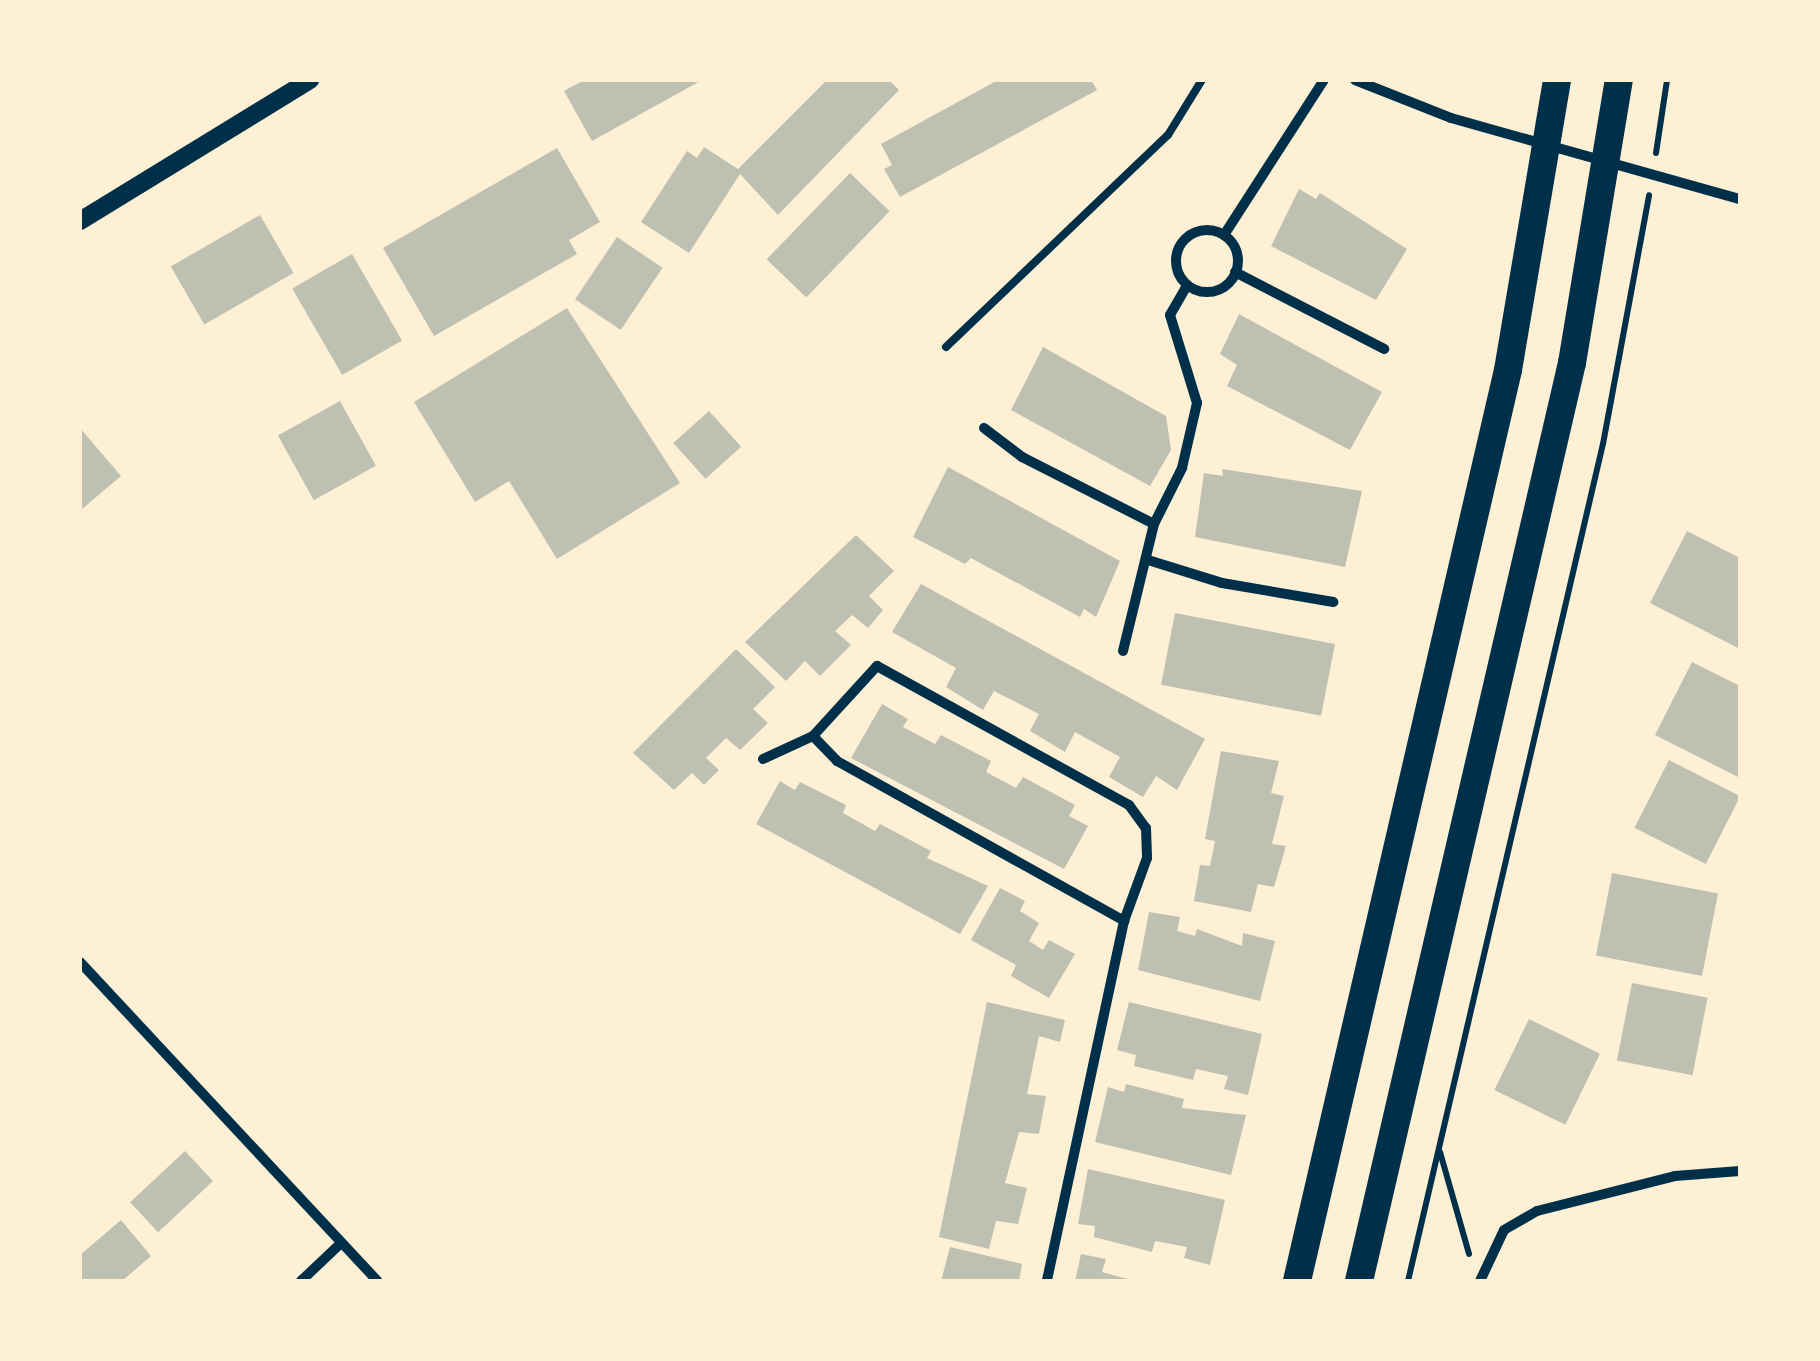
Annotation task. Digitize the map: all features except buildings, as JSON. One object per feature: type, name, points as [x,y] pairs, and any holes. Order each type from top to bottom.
[{"type":"highway","points":[[1297,1281],[1508,370],[1558,80]]},
{"type":"highway","points":[[1359,1281],[1572,363],[1619,80]]},
{"type":"street","points":[[80,222],[310,80]]},
{"type":"street","points":[[1224,235],[1324,80]]},
{"type":"street","points":[[1355,80],[1451,118],[1740,199]]},
{"type":"street","points":[[1207,230],[1224,235],[1237,252],[1235,272],[1211,292],[1187,284],[1176,266],[1184,240],[1207,230]]},
{"type":"street","points":[[1235,272],[1384,349]]},
{"type":"street","points":[[1123,651],[1154,524],[1182,468],[1197,403],[1170,315],[1187,284]]},
{"type":"street","points":[[984,428],[1071,484],[1154,524]]},
{"type":"street","points":[[1148,560],[1222,584],[1334,602]]},
{"type":"street","points":[[764,759],[813,736],[878,666],[1129,805],[1146,828],[1146,858],[1124,921],[1047,1281]]},
{"type":"street","points":[[813,736],[837,761],[1124,921]]},
{"type":"street","points":[[80,962],[377,1281]]},
{"type":"street","points":[[1481,1278],[1504,1230],[1537,1211],[1675,1176],[1740,1171]]},
{"type":"street","points":[[301,1281],[340,1244]]},
{"type":"lane","points":[[946,347],[1168,135],[1202,80]]},
{"type":"path","points":[[1408,1281],[1603,444],[1646,216]]},
{"type":"path","points":[[1440,1151],[1456,1191],[1462,1243],[1481,1278]]}]
